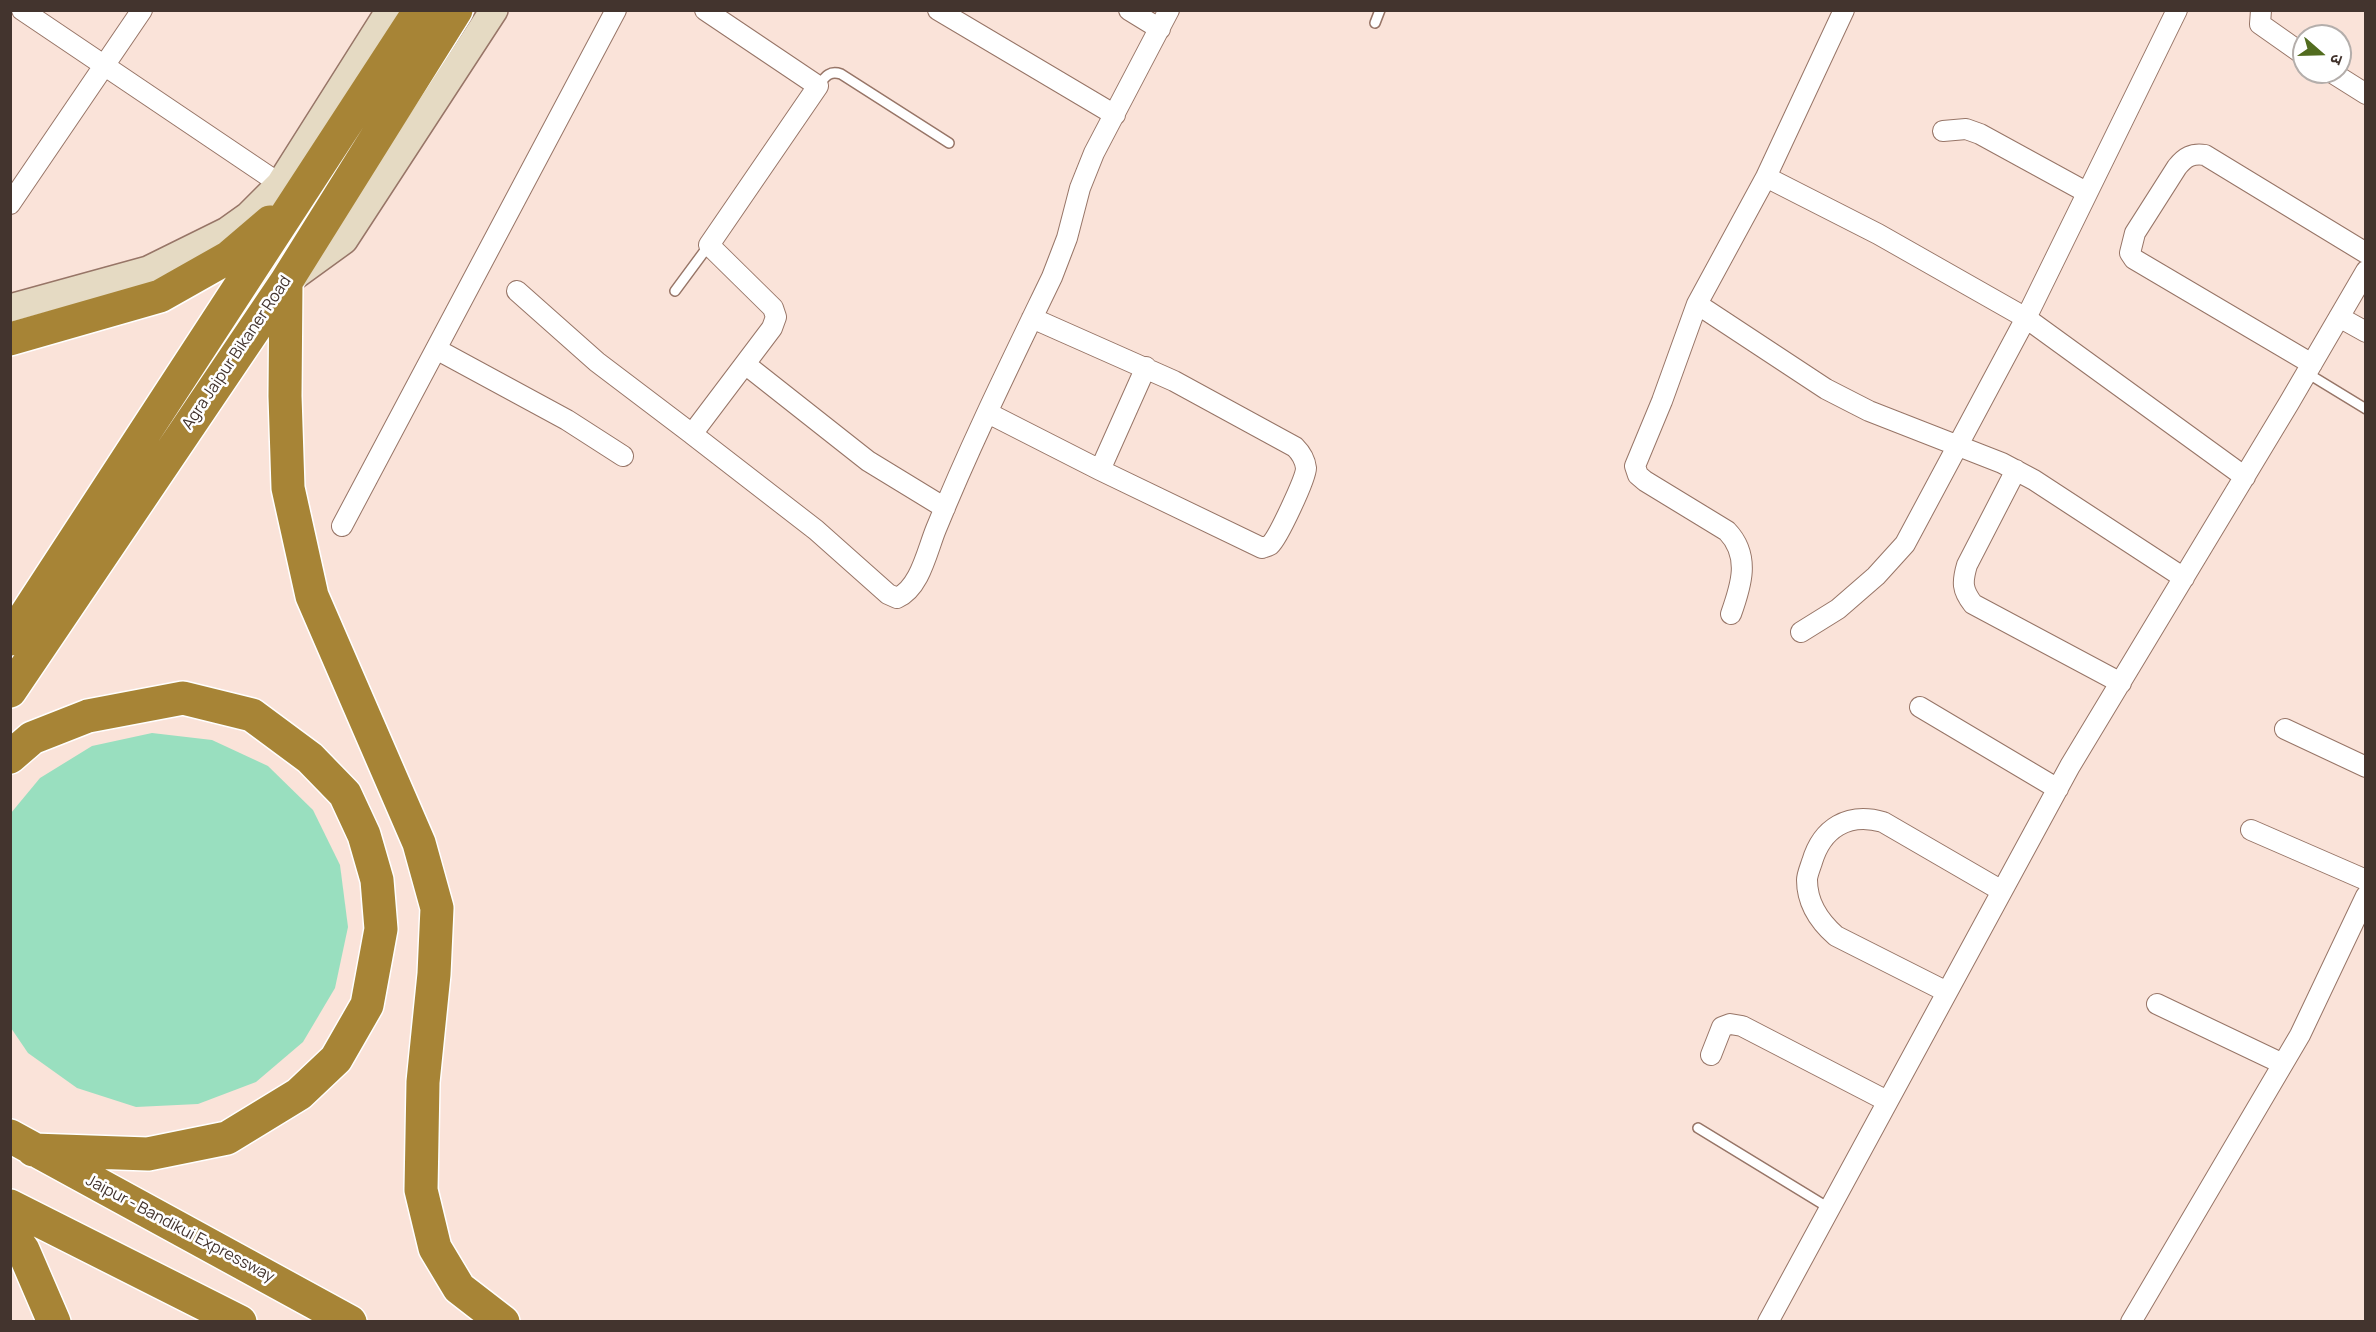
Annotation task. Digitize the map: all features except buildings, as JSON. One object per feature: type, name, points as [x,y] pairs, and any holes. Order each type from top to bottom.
[{"type":"highway","name":"Agra Jaipur Bikaner Road","points":[[10,639],[289,191],[420,10]]},
{"type":"highway","name":"Agra Jaipur Bikaner Road","points":[[10,691],[286,282],[456,10]]},
{"type":"highway","points":[[10,339],[160,296],[229,257],[289,191]]},
{"type":"highway","points":[[286,282],[285,396],[288,488],[312,596],[419,843],[437,908],[434,974],[423,1082],[421,1190],[435,1248],[459,1288],[503,1322]]},
{"type":"highway","points":[[10,757],[32,738],[88,716],[183,698],[252,715],[310,758],[345,794],[363,835],[376,880],[381,929],[367,1005],[336,1059],[299,1094],[227,1138],[148,1154],[22,1143]]},
{"type":"highway","name":"Jaipur - Bandikui Expressway","points":[[22,1143],[350,1322]]},
{"type":"highway","points":[[10,1206],[240,1322]]},
{"type":"highway","points":[[10,1230],[23,1250],[54,1322]]},
{"type":"street","points":[[22,10],[289,191]]},
{"type":"street","points":[[10,204],[142,10]]},
{"type":"street","points":[[10,308],[148,270],[227,231],[289,191],[390,10]]},
{"type":"street","points":[[286,282],[344,240],[494,10]]},
{"type":"street","points":[[342,526],[616,10]]},
{"type":"street","points":[[692,434],[771,328],[776,317],[773,308],[709,245],[818,86],[705,10]]},
{"type":"street","points":[[938,10],[1115,115]]},
{"type":"street","points":[[1129,10],[1160,29]]},
{"type":"street","points":[[517,291],[583,351],[822,535],[875,583],[897,598],[906,594],[914,582],[945,508],[1052,277],[1067,238],[1080,188],[1094,153],[1169,10]]},
{"type":"street","points":[[1731,614],[1743,575],[1736,540],[1728,531],[1645,481],[1638,475],[1635,466],[1662,401],[1697,304],[1766,177],[1844,10]]},
{"type":"street","points":[[1801,633],[1846,602],[1876,576],[1905,544],[2026,318],[2177,10]]},
{"type":"street","points":[[2261,10],[2260,24],[2292,47]]},
{"type":"street","points":[[2350,84],[2366,94]]},
{"type":"street","points":[[1942,131],[1966,129],[1980,134],[2086,192]]},
{"type":"street","points":[[2309,369],[2134,259],[2130,253],[2135,233],[2177,166],[2185,157],[2197,154],[2205,155],[2366,253]]},
{"type":"street","points":[[1766,177],[1878,234],[2026,318],[2245,477]]},
{"type":"street","points":[[1768,1322],[2058,789],[2366,271]]},
{"type":"street","points":[[1697,304],[1826,389],[1869,411],[1959,445],[2016,470],[2184,578]]},
{"type":"street","points":[[2339,317],[2366,333]]},
{"type":"street","points":[[988,413],[1262,548],[1270,545],[1276,536],[1304,478],[1306,467],[1303,455],[1295,447],[1146,367],[1032,318]]},
{"type":"street","points":[[436,349],[567,420],[623,456]]},
{"type":"street","points":[[745,364],[868,461],[945,508]]},
{"type":"street","points":[[1100,470],[1146,367]]},
{"type":"street","points":[[2016,470],[1967,565],[1963,580],[1964,592],[1973,604],[2121,683]]},
{"type":"street","points":[[1920,707],[2058,789]]},
{"type":"street","points":[[2285,729],[2366,767]]},
{"type":"street","points":[[1947,992],[1836,936],[1821,923],[1812,905],[1807,879],[1815,852],[1827,832],[1845,822],[1868,818],[1883,822],[2002,891]]},
{"type":"street","points":[[2251,830],[2366,880]]},
{"type":"street","points":[[2131,1322],[2283,1065],[2325,986],[2366,896]]},
{"type":"street","points":[[2157,1004],[2283,1065]]},
{"type":"street","points":[[1711,1056],[1722,1027],[1730,1024],[1742,1026],[1887,1101]]},
{"type":"lane","points":[[1375,23],[1380,10]]},
{"type":"lane","points":[[818,86],[828,74],[834,72],[841,74],[949,143]]},
{"type":"lane","points":[[675,291],[709,245]]},
{"type":"lane","points":[[2309,369],[2366,409]]},
{"type":"lane","points":[[1698,1128],[1829,1208]]},
{"type":"green space","points":[[152,733],[212,740],[268,766],[313,810],[340,865],[348,927],[335,988],[303,1042],[256,1082],[198,1104],[136,1107],[77,1088],[28,1053],[11,1028],[11,813],[40,778],[92,746]]}]
